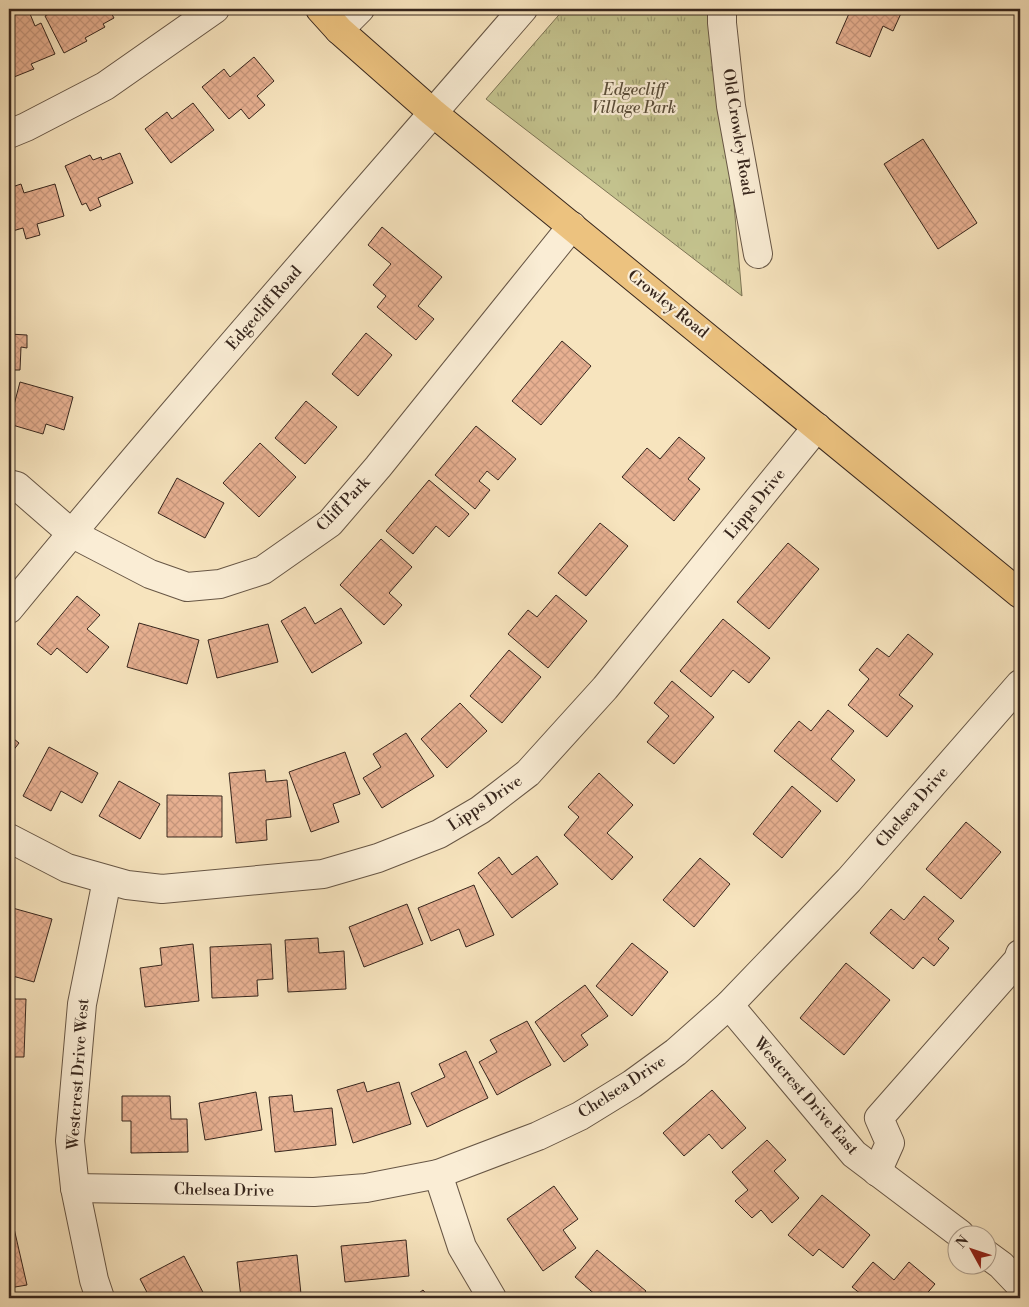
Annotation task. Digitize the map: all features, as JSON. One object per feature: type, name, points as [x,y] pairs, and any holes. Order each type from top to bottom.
[{"type":"main road","name":"Crowley Road","points":[[320,9],[339,30],[432,112],[1020,594]]},
{"type":"street","points":[[9,134],[105,86],[215,9]]},
{"type":"street","points":[[339,30],[360,9]]},
{"type":"street","name":"Edgecliff Road","points":[[9,609],[432,112],[523,9]]},
{"type":"street","name":"Old Crowley Road","points":[[722,9],[732,106],[758,254]]},
{"type":"street","name":"Cliff Park","points":[[9,484],[17,486],[72,533],[150,574],[187,587],[220,584],[263,570],[330,523],[378,467],[572,226]]},
{"type":"street","name":"Lipps Drive","points":[[9,838],[67,868],[127,885],[162,889],[323,874],[378,858],[430,838],[480,810],[528,773],[605,688],[817,427]]},
{"type":"street","name":"Chelsea Drive","points":[[75,1188],[314,1192],[366,1188],[438,1174],[538,1136],[580,1116],[632,1084],[676,1052],[729,1005],[849,880],[1020,684]]},
{"type":"street","name":"Westcrest Drive West","points":[[100,1298],[94,1280],[75,1188],[70,1141],[82,1004],[107,880]]},
{"type":"street","points":[[877,1172],[890,1143],[880,1118],[1020,959]]},
{"type":"street","name":"Westcrest Drive East","points":[[729,1005],[854,1154],[947,1224]]},
{"type":"street","points":[[438,1174],[462,1247],[492,1298]]},
{"type":"street","points":[[996,1261],[1020,1285]]},
{"type":"green space","name":"Edgecliff Village Park","points":[[564,9],[717,9],[742,296],[486,99]]},
{"type":"building","points":[[28,9],[35,26],[41,23],[55,54],[31,64],[34,69],[9,79],[9,17]]},
{"type":"building","points":[[52,9],[109,9],[114,18],[103,24],[105,27],[85,38],[87,41],[64,53],[45,16],[54,11]]},
{"type":"building","points":[[851,9],[903,9],[893,31],[883,26],[870,57],[836,43]]},
{"type":"building","points":[[254,57],[274,81],[257,96],[265,105],[249,119],[241,109],[229,119],[202,87],[224,69],[230,77]]},
{"type":"building","points":[[193,103],[214,130],[171,163],[145,129],[167,112],[172,119]]},
{"type":"building","points":[[923,139],[977,223],[938,249],[884,164]]},
{"type":"building","points":[[120,153],[133,183],[98,198],[101,206],[90,211],[86,203],[82,205],[65,166],[90,155],[93,160],[101,157],[102,160]]},
{"type":"building","points":[[21,184],[24,193],[55,184],[64,216],[37,224],[40,235],[26,239],[23,228],[9,232],[9,188]]},
{"type":"building","points":[[382,227],[442,277],[418,306],[434,319],[416,340],[377,307],[386,296],[373,285],[391,264],[368,245]]},
{"type":"building","points":[[366,333],[392,355],[358,396],[332,374]]},
{"type":"building","points":[[9,334],[27,335],[27,348],[21,347],[20,370],[9,370]]},
{"type":"building","points":[[562,341],[591,366],[541,425],[512,401]]},
{"type":"building","points":[[20,382],[73,397],[64,430],[46,424],[43,434],[9,424]]},
{"type":"building","points":[[306,401],[337,427],[305,464],[275,438]]},
{"type":"building","points":[[476,426],[516,459],[498,480],[487,471],[479,481],[490,490],[475,509],[435,475]]},
{"type":"building","points":[[679,437],[705,458],[688,479],[700,489],[674,521],[622,477],[647,448],[660,459]]},
{"type":"building","points":[[260,443],[296,477],[259,517],[223,483]]},
{"type":"building","points":[[177,478],[224,503],[205,538],[158,513]]},
{"type":"building","points":[[429,480],[469,514],[449,537],[436,526],[413,554],[386,531]]},
{"type":"building","points":[[600,523],[628,546],[586,596],[558,573]]},
{"type":"building","points":[[381,539],[412,567],[389,593],[402,605],[384,625],[340,585]]},
{"type":"building","points":[[788,543],[819,569],[769,629],[737,602]]},
{"type":"building","points":[[556,595],[587,621],[548,668],[508,634],[528,610],[537,617]]},
{"type":"building","points":[[77,596],[100,615],[87,629],[109,647],[87,673],[57,648],[51,655],[37,644]]},
{"type":"building","points":[[305,607],[315,624],[341,608],[362,643],[312,673],[281,621]]},
{"type":"building","points":[[723,619],[770,658],[749,683],[733,670],[711,697],[680,671]]},
{"type":"building","points":[[139,623],[199,640],[187,684],[127,667]]},
{"type":"building","points":[[268,624],[278,662],[217,678],[208,640]]},
{"type":"building","points":[[908,634],[933,654],[899,695],[913,706],[887,737],[848,705],[869,679],[859,670],[877,648],[889,657]]},
{"type":"building","points":[[509,650],[541,677],[502,723],[470,696]]},
{"type":"building","points":[[672,681],[714,717],[674,764],[647,742],[669,716],[654,703]]},
{"type":"building","points":[[460,703],[487,731],[447,768],[421,739]]},
{"type":"building","points":[[828,710],[854,731],[831,759],[855,780],[837,802],[774,751],[799,721],[811,731]]},
{"type":"building","points":[[406,733],[434,776],[382,808],[363,778],[381,767],[373,754]]},
{"type":"building","points":[[9,735],[19,743],[9,756]]},
{"type":"building","points":[[49,747],[98,773],[82,803],[61,791],[51,811],[23,796]]},
{"type":"building","points":[[345,752],[360,794],[333,804],[339,822],[311,832],[289,772]]},
{"type":"building","points":[[265,770],[266,782],[287,780],[291,817],[266,820],[267,840],[236,843],[229,773]]},
{"type":"building","points":[[599,773],[633,805],[607,833],[633,857],[612,880],[564,835],[579,817],[568,807]]},
{"type":"building","points":[[119,781],[160,804],[140,839],[99,816]]},
{"type":"building","points":[[792,786],[821,811],[782,858],[753,834]]},
{"type":"building","points":[[167,795],[222,796],[222,837],[167,837]]},
{"type":"building","points":[[966,822],[1001,852],[961,899],[926,869]]},
{"type":"building","points":[[537,856],[558,884],[512,918],[478,873],[499,857],[512,875]]},
{"type":"building","points":[[700,858],[730,884],[694,927],[663,900]]},
{"type":"building","points":[[474,885],[494,935],[466,947],[459,929],[431,941],[418,908]]},
{"type":"building","points":[[924,896],[954,921],[938,939],[949,948],[934,966],[923,957],[913,969],[870,933],[891,909],[904,920]]},
{"type":"building","points":[[407,904],[423,944],[364,967],[349,927]]},
{"type":"building","points":[[9,907],[52,919],[34,982],[9,975]]},
{"type":"building","points":[[318,938],[319,953],[344,951],[346,989],[288,992],[285,940]]},
{"type":"building","points":[[632,943],[668,972],[632,1016],[596,986]]},
{"type":"building","points":[[193,944],[199,1001],[145,1007],[140,968],[162,965],[160,948]]},
{"type":"building","points":[[271,944],[273,979],[257,980],[258,996],[212,998],[210,947]]},
{"type":"building","points":[[846,963],[890,1000],[844,1055],[800,1018]]},
{"type":"building","points":[[585,985],[608,1016],[581,1035],[588,1045],[564,1062],[535,1022]]},
{"type":"building","points":[[9,999],[26,999],[24,1057],[9,1057]]},
{"type":"building","points":[[527,1021],[551,1065],[497,1095],[479,1062],[497,1052],[490,1040]]},
{"type":"building","points":[[466,1051],[488,1098],[427,1127],[411,1093],[445,1077],[439,1064]]},
{"type":"building","points":[[9,1077],[13,1077],[9,1125]]},
{"type":"building","points":[[364,1082],[367,1092],[399,1082],[411,1124],[353,1143],[337,1090]]},
{"type":"building","points":[[712,1090],[746,1128],[722,1149],[709,1134],[684,1156],[663,1133]]},
{"type":"building","points":[[256,1092],[262,1130],[205,1140],[199,1103]]},
{"type":"building","points":[[292,1095],[294,1112],[332,1108],[336,1145],[275,1152],[269,1097]]},
{"type":"building","points":[[122,1096],[170,1096],[171,1119],[187,1119],[188,1152],[131,1153],[131,1121],[122,1121]]},
{"type":"building","points":[[767,1140],[786,1160],[774,1171],[799,1198],[772,1223],[761,1210],[752,1218],[735,1201],[748,1190],[732,1172]]},
{"type":"building","points":[[554,1186],[578,1219],[563,1230],[576,1248],[543,1271],[507,1219]]},
{"type":"building","points":[[822,1195],[870,1235],[843,1268],[819,1249],[813,1256],[788,1235]]},
{"type":"building","points":[[13,1224],[27,1285],[9,1288],[9,1225]]},
{"type":"building","points":[[406,1240],[409,1276],[345,1282],[341,1246]]},
{"type":"building","points":[[597,1250],[646,1291],[640,1298],[597,1298],[575,1277]]},
{"type":"building","points":[[297,1255],[301,1294],[265,1298],[241,1298],[237,1262]]},
{"type":"building","points":[[184,1256],[206,1298],[150,1298],[140,1279]]},
{"type":"building","points":[[873,1262],[894,1280],[909,1262],[935,1284],[923,1298],[866,1298],[852,1287]]},
{"type":"building","points":[[423,1290],[430,1298],[412,1298]]}]
